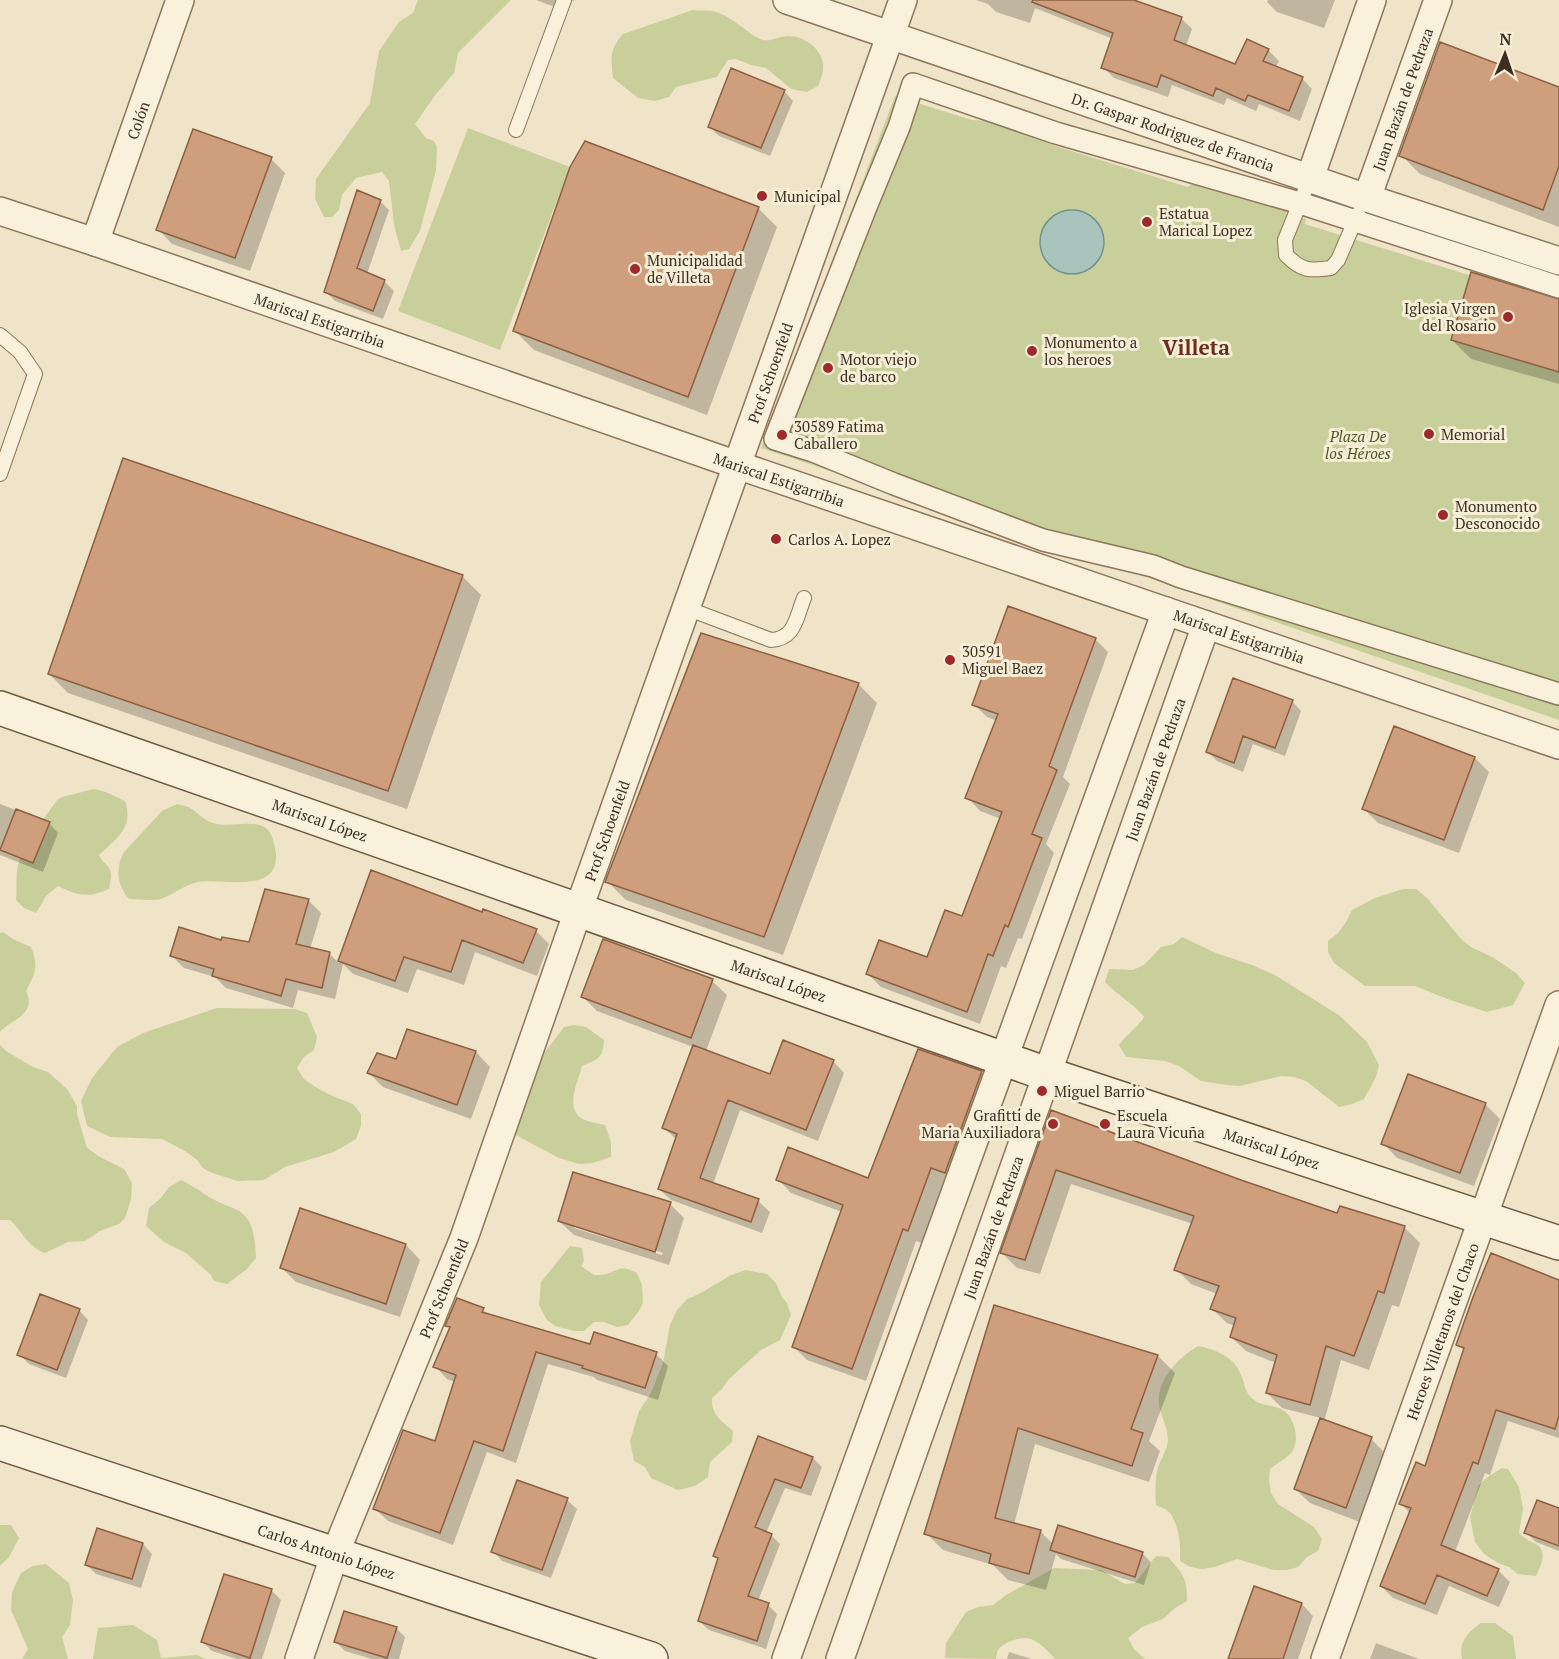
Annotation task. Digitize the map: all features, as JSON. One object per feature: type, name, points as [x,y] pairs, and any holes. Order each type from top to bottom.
[{"type":"main road","name":"Mariscal López","points":[[0,708],[1003,1059],[1559,1243]]},
{"type":"main road","name":"Carlos Antonio López","points":[[0,1443],[651,1659]]},
{"type":"street","name":"Colón","points":[[95,242],[180,0]]},
{"type":"street","name":"Dr. Gaspar Rodriguez de Francia","points":[[787,0],[1310,178],[1361,209],[1559,261]]},
{"type":"street","name":"Prof Schoenfeld","points":[[299,1659],[334,1554],[464,1238],[578,910],[903,0]]},
{"type":"street","points":[[1310,178],[1372,0]]},
{"type":"street","name":"Juan Bazán de Pedraza","points":[[1361,209],[1438,0]]},
{"type":"street","points":[[1559,287],[1361,209],[1300,203],[1056,133],[913,84],[899,127],[775,439],[813,450],[894,484],[1043,540],[1153,566],[1180,577],[1559,694]]},
{"type":"street","name":"Mariscal Estigarribia","points":[[0,211],[1559,745]]},
{"type":"street","points":[[786,1659],[1166,611]]},
{"type":"street","name":"Juan Bazán de Pedraza","points":[[840,1659],[1206,625]]},
{"type":"street","name":"Heroes Villetanos del Chaco","points":[[1325,1659],[1559,1005]]},
{"type":"lane","points":[[516,130],[564,0]]},
{"type":"lane","points":[[1310,178],[1285,240],[1286,255],[1295,264],[1306,270],[1331,268],[1338,260],[1361,209]]},
{"type":"lane","points":[[0,334],[20,352],[35,374],[0,474]]},
{"type":"lane","points":[[686,608],[771,640],[780,640],[790,634],[804,598]]},
{"type":"green space","points":[[418,0],[511,0],[458,53],[454,73],[415,124],[426,138],[434,141],[437,147],[436,170],[420,231],[409,249],[401,251],[394,225],[389,181],[382,172],[356,178],[342,195],[339,210],[332,217],[324,217],[315,199],[316,179],[370,103],[379,51],[399,22],[413,13]]},
{"type":"green space","points":[[693,10],[719,13],[763,40],[793,36],[806,41],[817,50],[823,62],[818,86],[807,92],[791,89],[766,68],[736,59],[728,60],[717,77],[676,87],[669,97],[655,101],[638,98],[613,78],[612,54],[623,34]]},
{"type":"green space","name":"Plaza De los Héroes","points":[[895,96],[972,120],[1002,122],[1055,146],[1188,187],[1200,174],[1306,219],[1305,224],[1559,303],[1559,720],[1048,543],[761,448]]},
{"type":"green space","points":[[468,128],[570,167],[500,350],[398,311]]},
{"type":"green space","points":[[94,789],[125,801],[127,810],[122,832],[99,855],[110,870],[109,889],[83,895],[58,886],[46,896],[36,913],[24,908],[16,900],[17,874],[19,861],[27,842],[57,800]]},
{"type":"green space","points":[[177,804],[189,807],[213,823],[257,824],[267,829],[275,847],[274,867],[268,875],[259,880],[198,882],[161,899],[129,899],[122,888],[118,871],[124,852],[162,811]]},
{"type":"green space","points":[[1403,889],[1416,889],[1427,898],[1461,939],[1516,973],[1525,983],[1513,1005],[1487,1012],[1415,986],[1365,986],[1334,963],[1328,952],[1328,941],[1338,933],[1352,910],[1375,898]]},
{"type":"green space","points":[[3,932],[31,947],[35,965],[34,974],[26,991],[29,999],[26,1011],[0,1032],[0,933]]},
{"type":"green space","points":[[1182,937],[1216,953],[1275,975],[1340,1016],[1367,1042],[1379,1065],[1376,1077],[1364,1099],[1339,1107],[1306,1081],[1294,1077],[1281,1076],[1240,1086],[1226,1085],[1201,1081],[1179,1066],[1165,1061],[1126,1057],[1119,1045],[1144,1017],[1105,982],[1109,969],[1133,970],[1144,965],[1161,947],[1174,944]]},
{"type":"green space","points":[[217,1008],[295,1009],[307,1013],[317,1037],[314,1050],[304,1057],[297,1068],[304,1079],[314,1086],[353,1104],[361,1114],[361,1126],[356,1139],[334,1152],[285,1167],[264,1180],[238,1181],[204,1169],[185,1151],[162,1139],[110,1137],[87,1126],[81,1101],[92,1078],[117,1047],[143,1033]]},
{"type":"green space","points":[[574,1025],[586,1027],[604,1040],[599,1058],[582,1066],[573,1101],[576,1113],[581,1118],[605,1125],[611,1142],[611,1157],[593,1163],[579,1164],[559,1158],[512,1133],[531,1064],[542,1056],[564,1027]]},
{"type":"green space","points":[[0,1045],[33,1067],[48,1072],[67,1089],[77,1106],[77,1114],[87,1148],[124,1169],[132,1183],[131,1199],[125,1218],[119,1224],[100,1231],[85,1241],[68,1242],[45,1253],[30,1243],[10,1220],[0,1220]]},
{"type":"green space","points":[[181,1180],[239,1211],[251,1226],[256,1258],[247,1269],[227,1284],[214,1281],[210,1274],[186,1253],[164,1242],[146,1226],[149,1208],[169,1187]]},
{"type":"green space","points":[[570,1246],[582,1248],[584,1261],[581,1266],[594,1275],[606,1274],[623,1268],[637,1273],[642,1285],[643,1303],[628,1325],[617,1327],[604,1322],[594,1322],[584,1331],[574,1331],[555,1326],[547,1320],[539,1305],[541,1282]]},
{"type":"green space","points":[[746,1270],[767,1274],[776,1283],[791,1315],[780,1340],[761,1350],[712,1398],[715,1413],[733,1431],[732,1442],[710,1462],[708,1477],[695,1486],[678,1490],[651,1478],[645,1467],[634,1461],[630,1441],[639,1411],[651,1393],[663,1363],[670,1325],[677,1310],[687,1299],[731,1275]]},
{"type":"green space","points":[[1198,1346],[1211,1349],[1229,1359],[1238,1369],[1247,1391],[1254,1400],[1279,1408],[1291,1418],[1296,1442],[1292,1452],[1270,1469],[1271,1493],[1278,1504],[1314,1527],[1322,1539],[1318,1551],[1307,1557],[1298,1567],[1274,1570],[1237,1559],[1202,1569],[1190,1567],[1180,1561],[1180,1542],[1175,1522],[1169,1512],[1156,1505],[1157,1472],[1168,1441],[1159,1396],[1165,1379],[1176,1363]]},
{"type":"green space","points":[[1502,1468],[1508,1469],[1519,1487],[1523,1509],[1519,1533],[1540,1547],[1542,1551],[1540,1568],[1536,1576],[1518,1574],[1498,1563],[1484,1554],[1475,1542],[1470,1517],[1478,1486]]},
{"type":"green space","points":[[0,1525],[11,1525],[19,1538],[9,1557],[0,1566]]},
{"type":"green space","points":[[1156,1556],[1168,1557],[1181,1572],[1185,1581],[1187,1601],[1163,1619],[1142,1627],[1128,1638],[1134,1649],[1145,1659],[1055,1659],[1039,1644],[1025,1638],[1004,1644],[998,1650],[996,1659],[945,1658],[946,1643],[966,1612],[978,1607],[993,1605],[1006,1595],[1054,1568],[1101,1570],[1125,1584],[1135,1583]]},
{"type":"green space","points":[[46,1564],[69,1583],[73,1600],[70,1625],[62,1637],[68,1659],[22,1659],[28,1649],[11,1610],[12,1592],[21,1573],[33,1566]]},
{"type":"green space","points":[[1481,1623],[1495,1623],[1513,1636],[1516,1659],[1462,1659],[1461,1647],[1465,1638]]},
{"type":"green space","points":[[133,1625],[157,1640],[161,1658],[197,1655],[205,1659],[93,1659],[98,1628]]},
{"type":"water","points":[[1066,210],[1078,210],[1095,219],[1102,230],[1104,242],[1102,254],[1095,265],[1078,274],[1066,274],[1054,269],[1045,260],[1040,248],[1040,236],[1045,224],[1054,215]]},
{"type":"building","points":[[1033,0],[1134,0],[1182,17],[1174,40],[1235,64],[1247,39],[1269,49],[1263,61],[1303,77],[1289,111],[1248,95],[1245,101],[1216,88],[1213,96],[1161,75],[1157,87],[1101,68],[1113,33],[1032,2]]},
{"type":"building","points":[[1440,42],[1559,87],[1559,166],[1543,210],[1399,156]]},
{"type":"building","points":[[731,68],[785,90],[761,148],[708,127]]},
{"type":"building","points":[[193,129],[272,157],[235,258],[156,230]]},
{"type":"building","name":"Municipalidad de Villeta","points":[[585,141],[759,207],[688,397],[513,331],[570,167]]},
{"type":"building","points":[[357,190],[381,200],[357,268],[385,280],[373,311],[324,292]]},
{"type":"building","name":"Iglesia Virgen del Rosario","points":[[1471,272],[1559,299],[1559,372],[1451,340]]},
{"type":"building","points":[[123,458],[463,575],[388,791],[48,674]]},
{"type":"building","points":[[1008,606],[1096,638],[1049,766],[1057,770],[1032,834],[1042,838],[1008,927],[1005,925],[993,956],[988,954],[967,1012],[866,974],[879,940],[927,957],[945,910],[962,916],[1002,812],[965,798],[998,714],[972,705]]},
{"type":"building","points":[[701,633],[859,683],[764,937],[605,882]]},
{"type":"building","points":[[1233,678],[1293,700],[1275,748],[1243,736],[1234,763],[1206,752]]},
{"type":"building","points":[[1394,726],[1475,757],[1444,840],[1362,809]]},
{"type":"building","points":[[16,809],[50,822],[33,863],[0,850]]},
{"type":"building","points":[[371,870],[482,912],[483,909],[537,929],[523,963],[462,940],[451,972],[404,957],[395,981],[338,961]]},
{"type":"building","points":[[265,889],[309,899],[296,944],[330,952],[322,988],[286,979],[281,996],[212,976],[214,969],[170,956],[179,927],[221,940],[222,937],[249,942]]},
{"type":"building","points":[[603,939],[713,979],[691,1038],[581,997]]},
{"type":"building","points":[[407,1029],[476,1051],[457,1105],[367,1073],[377,1053],[396,1059]]},
{"type":"building","points":[[783,1040],[834,1060],[806,1130],[728,1100],[700,1178],[759,1199],[751,1222],[658,1189],[677,1134],[662,1128],[693,1045],[770,1074]]},
{"type":"building","points":[[918,1049],[982,1071],[945,1173],[931,1168],[908,1231],[903,1229],[852,1369],[792,1347],[843,1205],[776,1180],[788,1147],[868,1178]]},
{"type":"building","points":[[1408,1074],[1486,1103],[1460,1173],[1381,1144]]},
{"type":"building","points":[[1051,1110],[1337,1213],[1340,1206],[1405,1226],[1384,1293],[1378,1291],[1354,1356],[1326,1346],[1310,1405],[1266,1393],[1277,1355],[1230,1337],[1236,1318],[1210,1309],[1219,1286],[1174,1270],[1194,1216],[1056,1170],[1025,1260],[1000,1253]]},
{"type":"building","points":[[573,1172],[671,1202],[655,1252],[558,1221]]},
{"type":"building","points":[[300,1208],[406,1244],[386,1304],[280,1268]]},
{"type":"building","points":[[1491,1253],[1559,1280],[1559,1416],[1555,1429],[1496,1410],[1478,1464],[1473,1462],[1441,1545],[1499,1569],[1487,1596],[1437,1575],[1425,1604],[1380,1586],[1411,1508],[1399,1504],[1416,1462],[1425,1466],[1464,1348],[1456,1345]]},
{"type":"building","points":[[40,1294],[80,1309],[57,1370],[17,1355]]},
{"type":"building","points":[[457,1298],[484,1308],[482,1312],[590,1344],[594,1332],[657,1352],[645,1388],[536,1352],[503,1451],[474,1441],[440,1533],[373,1509],[403,1430],[435,1441],[456,1375],[433,1367],[450,1327],[445,1326]]},
{"type":"building","points":[[994,1305],[1158,1355],[1131,1429],[1143,1433],[1132,1466],[1018,1428],[995,1518],[1041,1530],[1029,1574],[989,1563],[991,1554],[924,1534]]},
{"type":"building","points":[[1320,1418],[1372,1437],[1346,1508],[1294,1489]]},
{"type":"building","points":[[758,1436],[813,1457],[801,1488],[775,1479],[755,1527],[772,1534],[748,1596],[769,1603],[757,1641],[698,1621],[718,1558],[713,1556]]},
{"type":"building","points":[[517,1480],[568,1498],[542,1570],[491,1552]]},
{"type":"building","points":[[1537,1500],[1559,1508],[1559,1546],[1524,1533]]},
{"type":"building","points":[[1058,1525],[1143,1552],[1135,1577],[1050,1550]]},
{"type":"building","points":[[97,1528],[143,1543],[132,1579],[85,1565]]},
{"type":"building","points":[[224,1574],[272,1589],[250,1658],[201,1642]]},
{"type":"building","points":[[1254,1586],[1302,1603],[1283,1659],[1228,1659]]},
{"type":"building","points":[[344,1611],[397,1627],[387,1658],[334,1642]]},
{"type":"place","name":"Municipal","points":[[762,196]]},
{"type":"place","name":"Estatua Marical Lopez","points":[[1147,222]]},
{"type":"place","name":"Municipalidad de Villeta","points":[[635,269]]},
{"type":"place","name":"Iglesia Virgen del Rosario","points":[[1508,317]]},
{"type":"place","name":"Monumento a los heroes","points":[[1032,351]]},
{"type":"place","name":"Motor viejo de barco","points":[[828,368]]},
{"type":"place","name":"Memorial","points":[[1429,434]]},
{"type":"place","name":"30589 Fatima Caballero","points":[[782,435]]},
{"type":"place","name":"Monumento Desconocido","points":[[1443,515]]},
{"type":"place","name":"Carlos A. Lopez","points":[[776,539]]},
{"type":"place","name":"30591 Miguel Baez","points":[[950,660]]},
{"type":"place","name":"Miguel Barrio","points":[[1042,1091]]},
{"type":"place","name":"Grafitti de Maria Auxiliadora","points":[[1053,1124]]},
{"type":"place","name":"Escuela Laura Vicuña","points":[[1105,1124]]},
{"type":"district","name":"Villeta","points":[[1196,347]]}]
